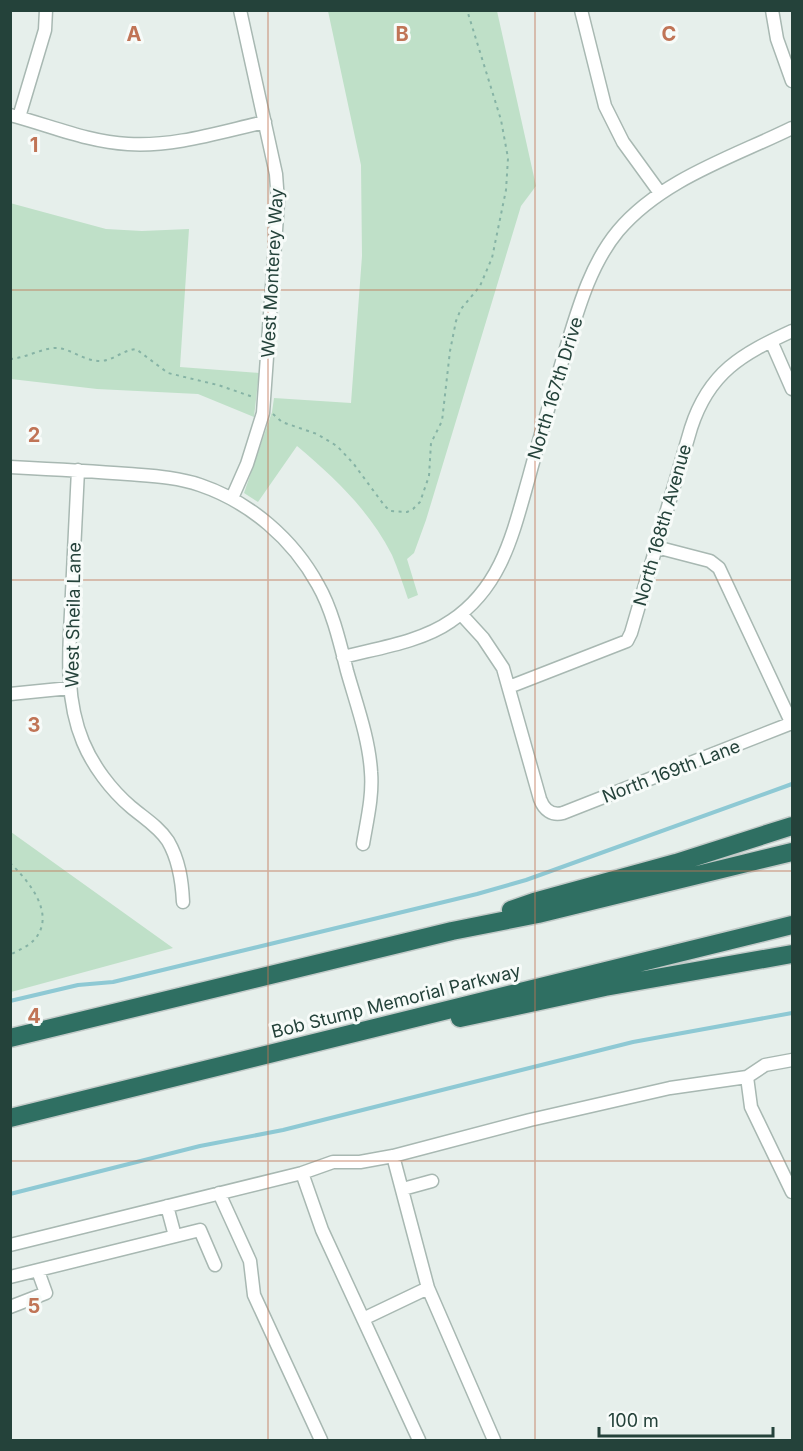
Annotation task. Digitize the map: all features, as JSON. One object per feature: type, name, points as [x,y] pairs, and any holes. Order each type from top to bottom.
[{"type":"highway","points":[[461,929],[534,902],[676,863],[792,826]]},
{"type":"highway","points":[[10,1038],[792,852]]},
{"type":"highway","name":"Bob Stump Memorial Parkway","points":[[10,1118],[351,1035],[440,1010],[792,925]]},
{"type":"highway","points":[[351,1035],[445,1022],[605,987],[792,954]]},
{"type":"street","points":[[46,10],[45,30],[15,116],[90,138],[127,144],[156,144],[189,139],[265,122]]},
{"type":"street","name":"West Monterey Way","points":[[232,498],[262,421],[278,202],[276,174],[240,10]]},
{"type":"street","points":[[581,10],[604,106],[623,142],[660,193]]},
{"type":"street","points":[[772,10],[780,49],[792,81]]},
{"type":"street","name":"North 167th Drive","points":[[344,657],[424,634],[449,623],[461,614],[488,585],[506,554],[585,292],[608,244],[628,220],[660,193],[708,167],[792,128]]},
{"type":"street","name":"North 168th Avenue","points":[[509,687],[627,640],[631,633],[691,428],[703,399],[730,366],[746,354],[792,331]]},
{"type":"street","points":[[771,341],[792,389]]},
{"type":"street","points":[[10,467],[163,477],[199,484],[232,498],[264,519],[295,550],[319,586],[344,657],[366,743],[371,772],[371,799],[363,844]]},
{"type":"street","name":"West Sheila Lane","points":[[78,470],[70,634],[70,688],[74,716],[95,766],[112,789],[167,839],[175,855],[181,878],[183,902]]},
{"type":"street","points":[[656,547],[710,561],[718,568],[792,723]]},
{"type":"street","points":[[461,614],[491,648],[503,668],[509,687]]},
{"type":"street","name":"North 169th Lane","points":[[509,687],[542,805],[550,812],[559,814],[792,723]]},
{"type":"street","points":[[10,694],[70,688]]},
{"type":"street","points":[[10,1245],[302,1173],[333,1161],[360,1162],[393,1156],[530,1120],[659,1090],[747,1077],[765,1065],[792,1060]]},
{"type":"street","points":[[747,1077],[751,1107],[792,1192]]},
{"type":"street","points":[[393,1156],[428,1288],[494,1440]]},
{"type":"street","points":[[302,1173],[322,1230],[419,1440]]},
{"type":"street","points":[[403,1189],[432,1181]]},
{"type":"street","points":[[219,1193],[250,1261],[254,1295],[321,1440]]},
{"type":"street","points":[[167,1206],[175,1236]]},
{"type":"street","points":[[10,1277],[200,1230],[215,1265]]},
{"type":"street","points":[[10,1307],[46,1293],[38,1270]]},
{"type":"street","points":[[363,1318],[428,1288]]},
{"type":"path","points":[[10,359],[54,348],[85,359],[107,360],[128,350],[136,349],[168,373],[219,385],[256,398],[282,422],[318,434],[337,446],[388,510],[407,512],[413,509],[420,502],[429,476],[431,443],[442,421],[456,321],[461,309],[480,286],[492,258],[506,190],[508,158],[501,120],[467,10]]},
{"type":"path","points":[[10,863],[37,896],[42,918],[40,930],[33,941],[10,955]]},
{"type":"green space","points":[[328,11],[497,11],[536,186],[521,206],[426,520],[414,553],[407,559],[418,595],[408,599],[392,555],[373,523],[338,483],[297,446],[258,502],[244,493],[272,412],[274,398],[351,403],[362,256],[361,165]]},
{"type":"green space","points":[[10,203],[106,229],[142,231],[189,229],[180,367],[259,373],[254,417],[198,394],[97,389],[11,379]]},
{"type":"green space","points":[[11,832],[173,948],[11,992]]},
{"type":"waterway","points":[[10,1001],[78,985],[113,982],[477,894],[526,880],[792,784]]},
{"type":"waterway","points":[[10,1194],[200,1146],[283,1130],[633,1042],[792,1013]]}]
